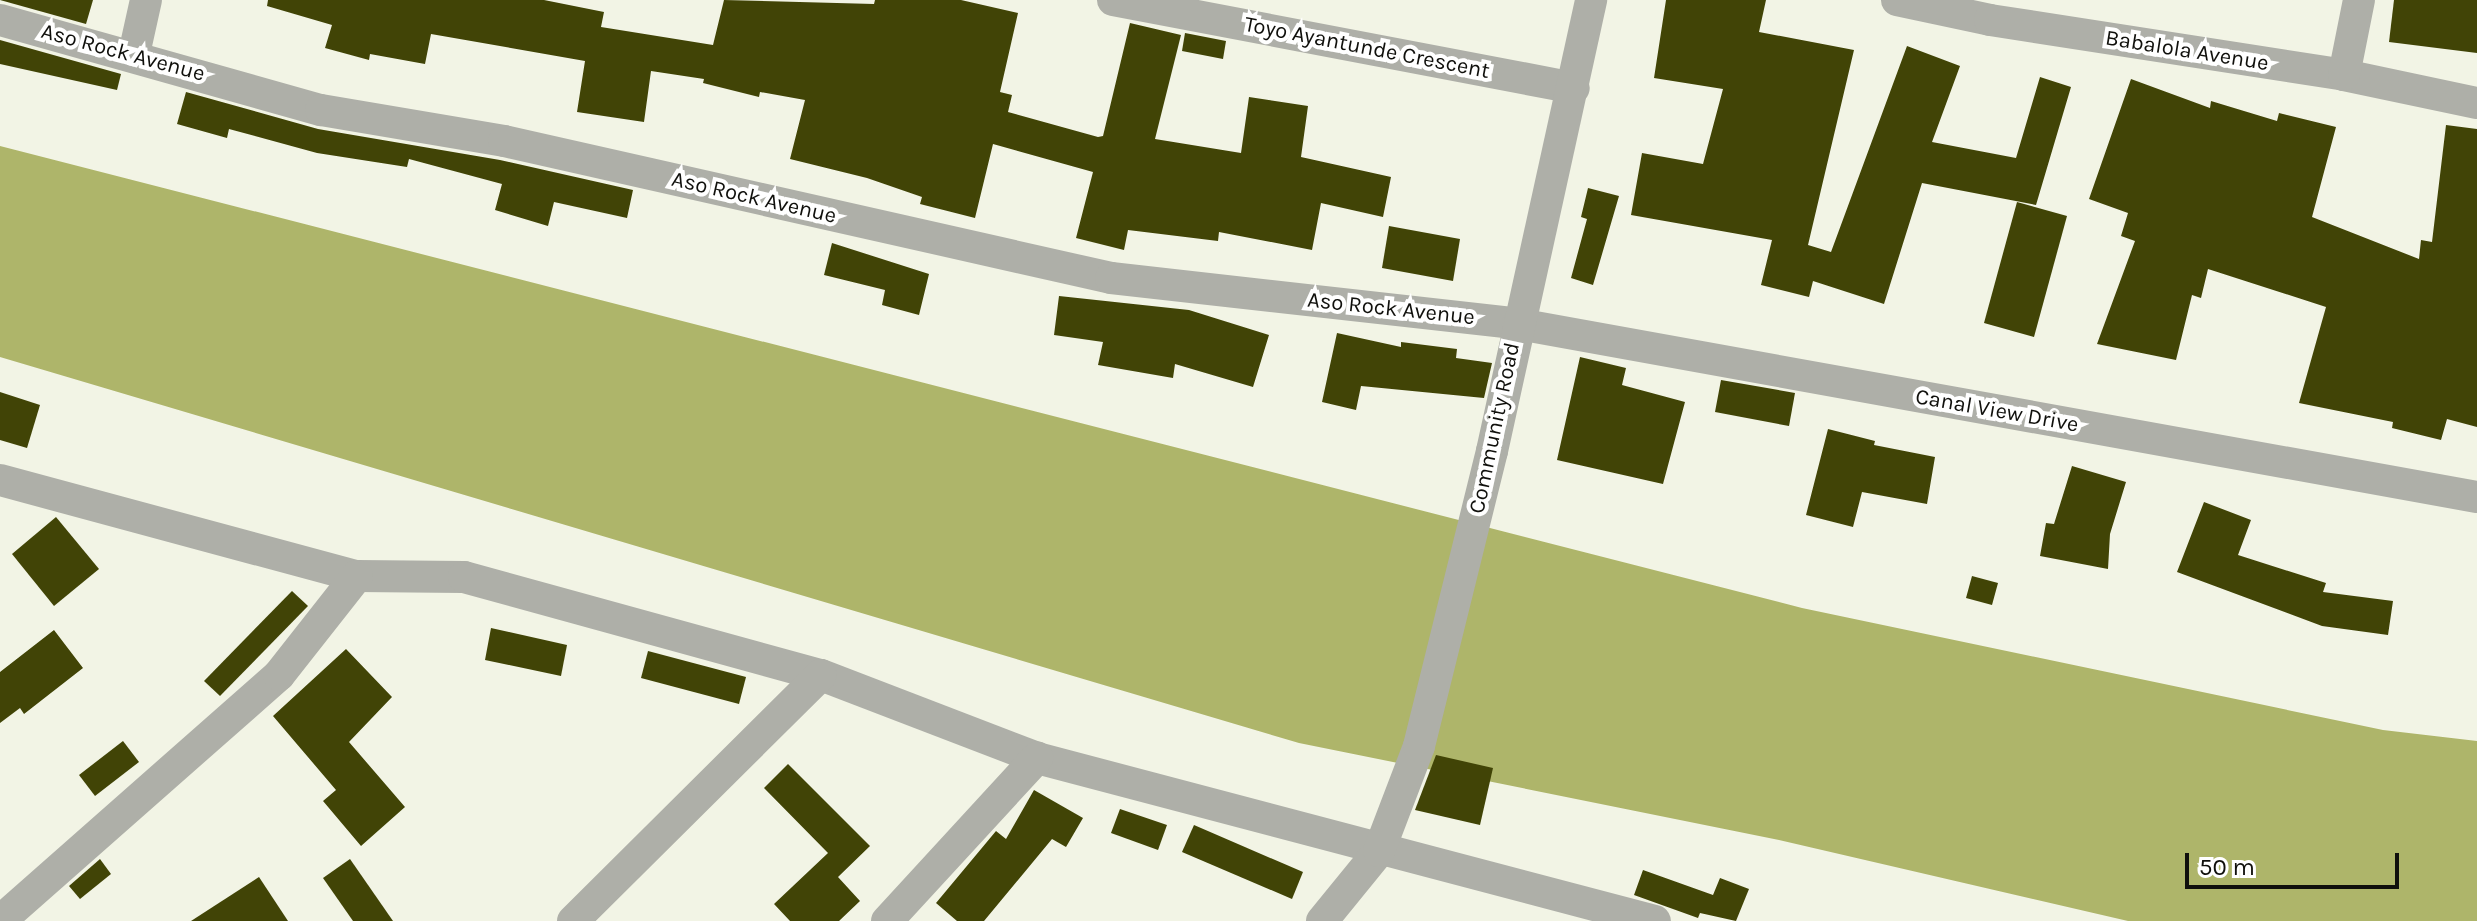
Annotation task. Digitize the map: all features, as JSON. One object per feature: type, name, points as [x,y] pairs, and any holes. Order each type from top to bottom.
[{"type":"street","points":[[134,54],[146,0]]},
{"type":"street","name":"Toyo Ayantunde Crescent","points":[[1113,0],[1574,88]]},
{"type":"street","name":"Community Road","points":[[1322,921],[1379,851],[1419,746],[1492,451],[1591,0]]},
{"type":"street","name":"Babalola Avenue","points":[[1897,0],[1991,10],[2344,75],[2477,103]]},
{"type":"street","points":[[2344,75],[2359,0]]},
{"type":"street","name":"Aso Rock Avenue","points":[[0,20],[134,54],[321,110],[504,141],[1111,278],[1518,324]]},
{"type":"street","name":"Canal View Drive","points":[[1518,324],[2477,497]]},
{"type":"street","points":[[0,480],[357,576],[464,577],[821,675],[1037,758],[1379,851],[1655,921]]},
{"type":"street","points":[[0,921],[279,675],[357,576]]},
{"type":"street","points":[[573,921],[821,675]]},
{"type":"street","points":[[887,921],[1037,758]]},
{"type":"shaded area","points":[[0,146],[1802,608],[2383,730],[2477,741],[2477,921],[2128,921],[1779,840],[1299,743],[0,357]]},
{"type":"building","points":[[0,0],[93,0],[86,24]]},
{"type":"building","points":[[268,0],[544,0],[604,12],[601,27],[713,45],[724,0],[874,4],[875,0],[961,0],[1018,13],[1000,92],[1012,95],[1008,112],[1098,137],[1103,136],[1130,23],[1181,35],[1155,139],[1241,153],[1249,97],[1308,106],[1301,157],[1391,177],[1383,217],[1321,203],[1312,250],[1219,232],[1218,241],[1128,230],[1124,250],[1076,238],[1093,172],[993,144],[975,218],[920,204],[922,197],[867,178],[790,159],[805,100],[760,92],[759,97],[703,83],[704,79],[651,71],[644,122],[577,112],[585,61],[431,34],[425,64],[370,54],[369,60],[325,48],[332,25],[267,6]]},
{"type":"building","points":[[1666,0],[1766,0],[1759,32],[1854,50],[1808,245],[1831,252],[1907,46],[1960,66],[1932,142],[2016,158],[2040,77],[2071,87],[2036,205],[1922,183],[1884,304],[1813,281],[1809,297],[1761,285],[1772,240],[1631,215],[1642,153],[1703,164],[1723,89],[1654,78]]},
{"type":"building","points":[[2394,0],[2477,0],[2477,53],[2389,42]]},
{"type":"building","points":[[1185,33],[1226,41],[1223,59],[1182,51]]},
{"type":"building","points":[[0,40],[121,74],[117,90],[0,64]]},
{"type":"building","points":[[2131,79],[2210,108],[2211,101],[2277,121],[2279,113],[2336,127],[2312,217],[2419,259],[2421,240],[2432,242],[2446,125],[2477,129],[2477,427],[2447,419],[2441,440],[2392,428],[2393,422],[2299,403],[2326,307],[2208,269],[2201,298],[2192,295],[2176,360],[2097,344],[2135,241],[2121,236],[2128,213],[2089,199]]},
{"type":"building","points":[[186,92],[318,129],[500,160],[633,190],[627,218],[554,202],[548,226],[495,210],[502,184],[409,159],[407,167],[317,153],[229,129],[227,138],[177,124]]},
{"type":"building","points":[[1588,188],[1619,196],[1593,285],[1571,278],[1587,219],[1581,217]]},
{"type":"building","points":[[2017,202],[2067,216],[2034,337],[1984,323]]},
{"type":"building","points":[[1389,226],[1460,239],[1453,281],[1382,268]]},
{"type":"building","points":[[832,243],[929,274],[919,315],[882,305],[885,290],[824,275]]},
{"type":"building","points":[[1059,296],[1189,310],[1269,335],[1253,387],[1175,364],[1173,378],[1098,365],[1103,342],[1054,335]]},
{"type":"building","points":[[1337,333],[1401,347],[1401,342],[1457,349],[1456,358],[1492,363],[1484,398],[1361,386],[1356,410],[1322,402]]},
{"type":"building","points":[[1580,357],[1626,368],[1622,385],[1685,402],[1663,484],[1557,460]]},
{"type":"building","points":[[1721,380],[1795,393],[1789,426],[1715,412]]},
{"type":"building","points":[[0,392],[40,405],[27,448],[0,440]]},
{"type":"building","points":[[1828,429],[1875,441],[1874,445],[1935,457],[1927,504],[1862,492],[1853,527],[1806,515]]},
{"type":"building","points":[[2072,466],[2126,482],[2110,534],[2108,569],[2040,556],[2046,523],[2054,524]]},
{"type":"building","points":[[2204,502],[2251,520],[2238,555],[2326,583],[2323,592],[2393,601],[2388,635],[2322,626],[2177,572]]},
{"type":"building","points":[[56,517],[99,569],[54,606],[12,554]]},
{"type":"building","points":[[1972,576],[1998,583],[1992,605],[1966,598]]},
{"type":"building","points":[[292,591],[308,606],[220,696],[204,681]]},
{"type":"building","points":[[491,628],[567,645],[561,676],[485,660]]},
{"type":"building","points":[[54,630],[83,668],[24,714],[20,708],[0,723],[0,672]]},
{"type":"building","points":[[346,649],[392,697],[349,742],[405,807],[361,846],[323,801],[336,790],[273,716]]},
{"type":"building","points":[[648,651],[746,677],[739,704],[641,678]]},
{"type":"building","points":[[123,741],[139,762],[95,796],[79,775]]},
{"type":"building","points":[[1436,755],[1493,768],[1480,825],[1415,810]]},
{"type":"building","points":[[788,764],[870,846],[838,877],[860,901],[839,921],[790,921],[774,904],[828,853],[764,788]]},
{"type":"building","points":[[1034,790],[1083,818],[1066,847],[1052,839],[984,921],[957,921],[936,903],[996,831],[1006,839]]},
{"type":"building","points":[[1120,809],[1167,825],[1158,850],[1111,833]]},
{"type":"building","points":[[1194,825],[1303,872],[1292,899],[1182,852]]},
{"type":"building","points":[[100,859],[111,874],[80,899],[69,886]]},
{"type":"building","points":[[350,859],[393,921],[353,921],[323,878]]},
{"type":"building","points":[[1643,870],[1713,895],[1720,878],[1749,889],[1736,921],[1700,913],[1698,918],[1634,895]]},
{"type":"building","points":[[259,877],[288,921],[191,921]]}]
